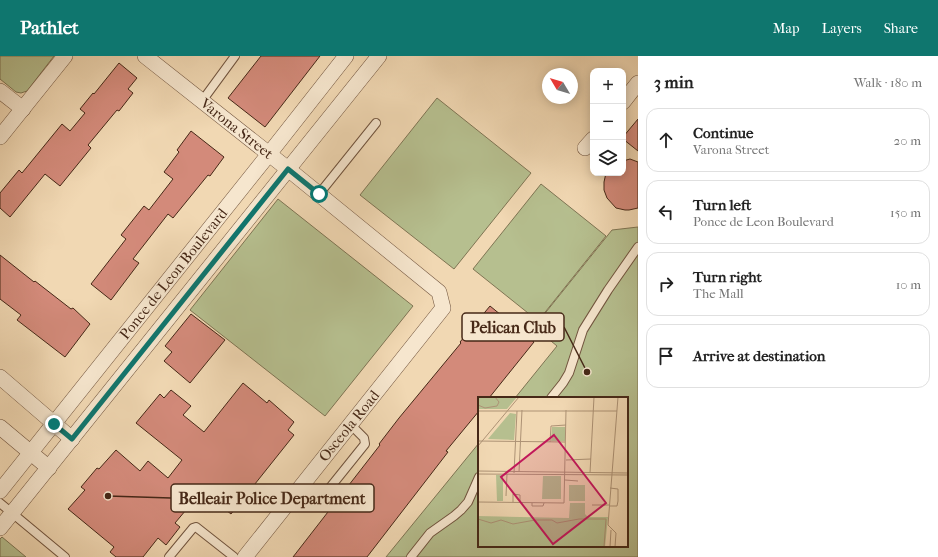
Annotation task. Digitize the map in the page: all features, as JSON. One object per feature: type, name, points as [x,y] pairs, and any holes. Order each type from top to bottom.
[{"type":"street","points":[[0,138],[65,56]]},
{"type":"street","name":"Varona Street","points":[[145,56],[288,169],[439,292]]},
{"type":"street","name":"Ponce de Leon Boulevard","points":[[0,492],[346,56]]},
{"type":"street","name":"Ponce de Leon Boulevard","points":[[0,528],[379,56]]},
{"type":"street","points":[[626,98],[638,83]]},
{"type":"street","points":[[0,91],[23,110]]},
{"type":"street","name":"Osceola Road","points":[[245,557],[444,308],[439,292]]},
{"type":"street","points":[[0,377],[72,439]]},
{"type":"street","points":[[0,427],[48,468]]},
{"type":"lane","points":[[202,101],[235,56]]},
{"type":"lane","points":[[319,194],[376,123]]},
{"type":"lane","points":[[552,397],[563,383],[569,372],[583,330],[638,246]]},
{"type":"lane","points":[[296,493],[310,504],[316,505],[346,469],[365,444],[364,438],[350,424]]},
{"type":"lane","points":[[411,557],[430,533],[454,516],[468,502],[478,479]]},
{"type":"lane","points":[[0,503],[65,557]]},
{"type":"lane","points":[[169,557],[193,528],[196,527],[234,557]]},
{"type":"green space","points":[[0,56],[54,56],[27,91],[21,93],[16,92],[0,79]]},
{"type":"green space","points":[[437,98],[531,173],[454,269],[360,195]]},
{"type":"green space","points":[[541,184],[606,236],[538,321],[473,269]]},
{"type":"green space","points":[[278,199],[413,306],[325,416],[190,310]]},
{"type":"green space","points":[[638,227],[638,557],[386,557],[478,444],[478,547],[628,547],[628,397],[516,397],[557,346],[534,327],[612,230]]},
{"type":"green space","points":[[2,537],[26,557],[0,557],[0,539]]},
{"type":"building","points":[[261,56],[320,56],[265,127],[228,98]]},
{"type":"building","points":[[119,63],[137,78],[128,89],[133,93],[88,145],[91,148],[60,186],[45,174],[10,217],[0,208],[0,193],[19,170],[22,173],[62,124],[70,131],[85,113],[80,109]]},
{"type":"building","points":[[638,119],[638,151],[626,141],[626,133]]},
{"type":"building","points":[[191,131],[224,157],[210,176],[208,175],[173,218],[168,214],[133,259],[139,263],[111,300],[91,284],[126,239],[121,235],[144,206],[149,210],[173,179],[164,172],[179,152],[177,150]]},
{"type":"building","points":[[630,159],[638,162],[638,208],[629,210],[616,208],[607,198],[604,190],[605,176],[626,176],[626,160]]},
{"type":"building","points":[[0,255],[71,309],[73,308],[90,324],[65,357],[17,320],[21,315],[0,299]]},
{"type":"building","points":[[490,306],[534,342],[490,397],[478,397],[478,412],[446,451],[448,452],[367,557],[293,557],[380,445],[379,444],[399,418],[461,343],[460,342]]},
{"type":"building","points":[[191,314],[225,340],[190,383],[164,361],[172,352],[165,346]]},
{"type":"building","points":[[243,383],[267,403],[269,400],[294,422],[288,430],[294,435],[231,514],[202,491],[175,523],[180,527],[166,545],[158,538],[143,557],[116,557],[110,552],[114,547],[68,509],[85,490],[81,487],[97,468],[99,469],[116,450],[140,471],[148,461],[168,478],[182,460],[136,423],[160,394],[164,398],[171,390],[191,406],[183,415],[204,432]]},
{"type":"place","name":"Pelican Club","points":[[587,372]]},
{"type":"place","name":"Belleair Police Department","points":[[108,496]]},
{"type":"route","points":[[54,424],[72,439],[288,169],[319,194]]}]
